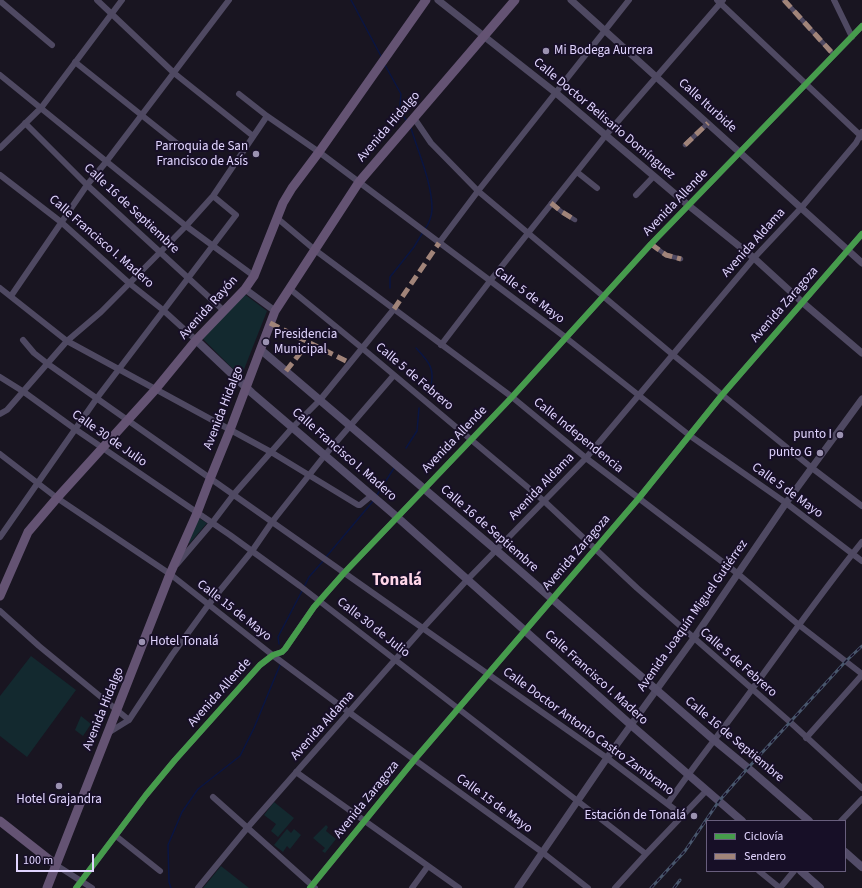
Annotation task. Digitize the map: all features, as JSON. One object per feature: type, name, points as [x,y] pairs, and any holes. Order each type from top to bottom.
[{"type":"main road","name":"Avenida Rayón","points":[[0,596],[28,532],[56,498],[102,447],[128,421],[196,340],[245,289],[254,276],[283,203],[292,188],[426,0]]},
{"type":"main road","name":"Avenida Hidalgo","points":[[49,885],[171,572],[197,513],[230,430],[275,311],[359,182],[515,0]]},
{"type":"main road","name":"Calle Francisco I. Madero","points":[[196,340],[246,388],[397,517],[631,725],[741,820]]},
{"type":"main road","name":"Calle 16 de Septiembre","points":[[260,350],[496,550],[551,600],[808,820]]},
{"type":"main road","points":[[0,821],[56,865]]},
{"type":"main road","points":[[846,853],[862,867]]},
{"type":"main road","points":[[802,872],[820,888]]},
{"type":"street","points":[[97,0],[174,73],[253,136]]},
{"type":"street","points":[[0,148],[41,108],[122,0]]},
{"type":"street","points":[[12,296],[87,184],[142,116],[229,0]]},
{"type":"street","name":"Calle Doctor Belisario Domínguez","points":[[438,0],[556,93],[688,205],[754,258],[802,302],[862,353]]},
{"type":"street","name":"Calle Iturbide","points":[[571,0],[862,263]]},
{"type":"street","points":[[439,244],[478,191],[629,0]]},
{"type":"street","points":[[784,0],[834,55]]},
{"type":"street","points":[[834,0],[852,37]]},
{"type":"street","points":[[0,1],[52,45]]},
{"type":"street","points":[[440,345],[606,135],[720,1],[861,135]]},
{"type":"street","name":"Avenida Allende","points":[[82,881],[175,760],[260,665],[273,655],[282,652],[285,649],[317,599],[344,573],[512,397],[602,296],[688,205],[862,26]]},
{"type":"street","points":[[75,62],[179,145]]},
{"type":"street","points":[[0,75],[186,226],[254,276]]},
{"type":"street","name":"Calle 5 de Mayo","points":[[239,94],[267,116],[319,152],[439,244],[565,337],[690,435],[786,503],[862,561]]},
{"type":"street","points":[[0,414],[7,410],[24,392],[67,341],[100,312],[186,226],[213,196],[267,116]]},
{"type":"street","points":[[413,119],[431,143],[478,191],[672,354],[812,468],[862,506]]},
{"type":"street","name":"Calle 16 de Septiembre","points":[[25,123],[87,184],[224,310]]},
{"type":"street","points":[[685,145],[708,124]]},
{"type":"street","name":"Avenida Aldama","points":[[198,888],[248,827],[350,713],[423,628],[467,580],[586,458],[672,354],[754,258],[801,208],[856,143],[861,135]]},
{"type":"street","points":[[577,172],[597,188]]},
{"type":"street","name":"Calle Francisco I. Madero","points":[[0,174],[61,222],[196,340]]},
{"type":"street","points":[[636,195],[654,176]]},
{"type":"street","points":[[0,537],[97,398],[187,277],[236,215],[213,196]]},
{"type":"street","points":[[551,203],[575,220]]},
{"type":"street","name":"Calle Independencia","points":[[277,218],[315,250],[440,345],[512,397],[586,458],[737,573],[862,675]]},
{"type":"street","name":"Avenida Zaragoza","points":[[312,887],[415,759],[639,498],[722,395],[862,234]]},
{"type":"street","points":[[651,244],[666,255],[681,259]]},
{"type":"street","points":[[0,288],[67,341],[118,370],[271,452],[359,505],[373,497]]},
{"type":"street","points":[[245,289],[275,311]]},
{"type":"street","name":"Calle 5 de Febrero","points":[[290,289],[544,501],[694,638],[862,788]]},
{"type":"street","points":[[171,572],[234,494],[293,427],[320,400],[394,309]]},
{"type":"street","name":"Calle Doctor Antonio Castro Zambrano","points":[[23,340],[34,353],[48,364],[607,758],[682,815]]},
{"type":"street","points":[[108,733],[129,720],[172,655],[209,604],[252,551],[272,522],[309,475],[394,375]]},
{"type":"street","name":"Calle 30 de Julio","points":[[0,377],[24,392],[300,586],[646,854]]},
{"type":"street","name":"Avenida Joaquín Miguel Gutiérrez","points":[[518,888],[607,758],[694,638],[786,503],[862,399]]},
{"type":"street","name":"Calle 15 de Mayo","points":[[0,454],[56,498],[171,572],[273,655],[350,713],[542,852],[588,888]]},
{"type":"street","points":[[668,803],[688,774],[800,625],[819,597],[862,542]]},
{"type":"street","points":[[0,611],[39,646],[129,720]]},
{"type":"street","points":[[806,738],[862,675]]},
{"type":"street","points":[[296,772],[459,888]]},
{"type":"street","points":[[615,888],[706,791]]},
{"type":"street","points":[[213,797],[248,827],[312,887]]},
{"type":"street","points":[[842,820],[862,799]]},
{"type":"street","points":[[116,836],[160,871]]},
{"type":"street","points":[[56,865],[92,888]]},
{"type":"street","points":[[412,888],[428,866]]},
{"type":"street","points":[[760,872],[780,888],[793,872]]},
{"type":"street","points":[[76,888],[82,881]]},
{"type":"green space","points":[[243,293],[267,311],[241,377],[202,338]]},
{"type":"green space","points":[[197,517],[207,523],[190,543],[188,542]]},
{"type":"green space","points":[[31,656],[76,690],[27,757],[0,736],[0,696]]},
{"type":"green space","points":[[81,716],[91,724],[83,736],[75,730]]},
{"type":"green space","points":[[274,802],[294,818],[278,837],[271,831],[276,824],[264,815]]},
{"type":"green space","points":[[326,825],[328,827],[326,831],[336,839],[325,853],[322,851],[325,848],[313,838]]},
{"type":"green space","points":[[287,829],[291,833],[294,829],[301,835],[290,849],[287,846],[283,852],[274,845]]},
{"type":"green space","points":[[221,866],[249,888],[203,888]]},
{"type":"waterway","points":[[351,0],[382,58]]},
{"type":"waterway","points":[[385,65],[401,94],[401,113],[407,121]]},
{"type":"waterway","points":[[411,128],[430,188],[432,209],[429,222],[425,229]]},
{"type":"waterway","points":[[390,288],[390,277],[414,247],[423,232]]},
{"type":"waterway","points":[[416,348],[428,362],[432,371],[432,382],[430,389]]},
{"type":"waterway","points":[[406,448],[417,431],[419,408]]},
{"type":"waterway","points":[[377,495],[394,468]]},
{"type":"waterway","points":[[326,557],[374,500]]},
{"type":"waterway","points":[[304,587],[309,577],[324,560]]},
{"type":"waterway","points":[[279,644],[278,637],[302,591]]},
{"type":"waterway","points":[[171,888],[169,882],[168,845],[182,812],[198,789],[240,756],[254,728],[280,665]]},
{"type":"railway","points":[[706,820],[719,801],[748,768],[846,661],[862,646]]},
{"type":"railway","points":[[651,888],[685,851],[706,820]]},
{"type":"railway","points":[[674,888],[680,880]]},
{"type":"marked path","points":[[784,0],[834,55]]},
{"type":"marked path","points":[[685,145],[708,123]]},
{"type":"marked path","points":[[551,203],[575,220]]},
{"type":"marked path","points":[[394,309],[439,243]]},
{"type":"marked path","points":[[651,244],[666,255],[681,259]]},
{"type":"marked path","points":[[270,323],[350,363]]},
{"type":"marked path","points":[[286,371],[301,352]]},
{"type":"cycle path","points":[[76,888],[146,795],[175,760],[260,665],[273,655],[282,652],[285,649],[314,607],[344,573],[512,397],[651,244],[862,26]]},
{"type":"cycle path","points":[[310,888],[415,759],[639,498],[722,395],[862,234]]},
{"type":"place","name":"Mi Bodega Aurrera","points":[[546,51]]},
{"type":"place","name":"Parroquia de San Francisco de Asís","points":[[256,154]]},
{"type":"place","name":"Presidencia Municipal","points":[[266,342]]},
{"type":"place","name":"punto I","points":[[840,435]]},
{"type":"place","name":"punto G","points":[[820,453]]},
{"type":"place","name":"Hotel Tonalá","points":[[142,642]]},
{"type":"place","name":"Hotel Grajandra","points":[[59,786]]},
{"type":"place","name":"Estación de Tonalá","points":[[694,816]]},
{"type":"district","name":"Tonalá","points":[[397,581]]}]
